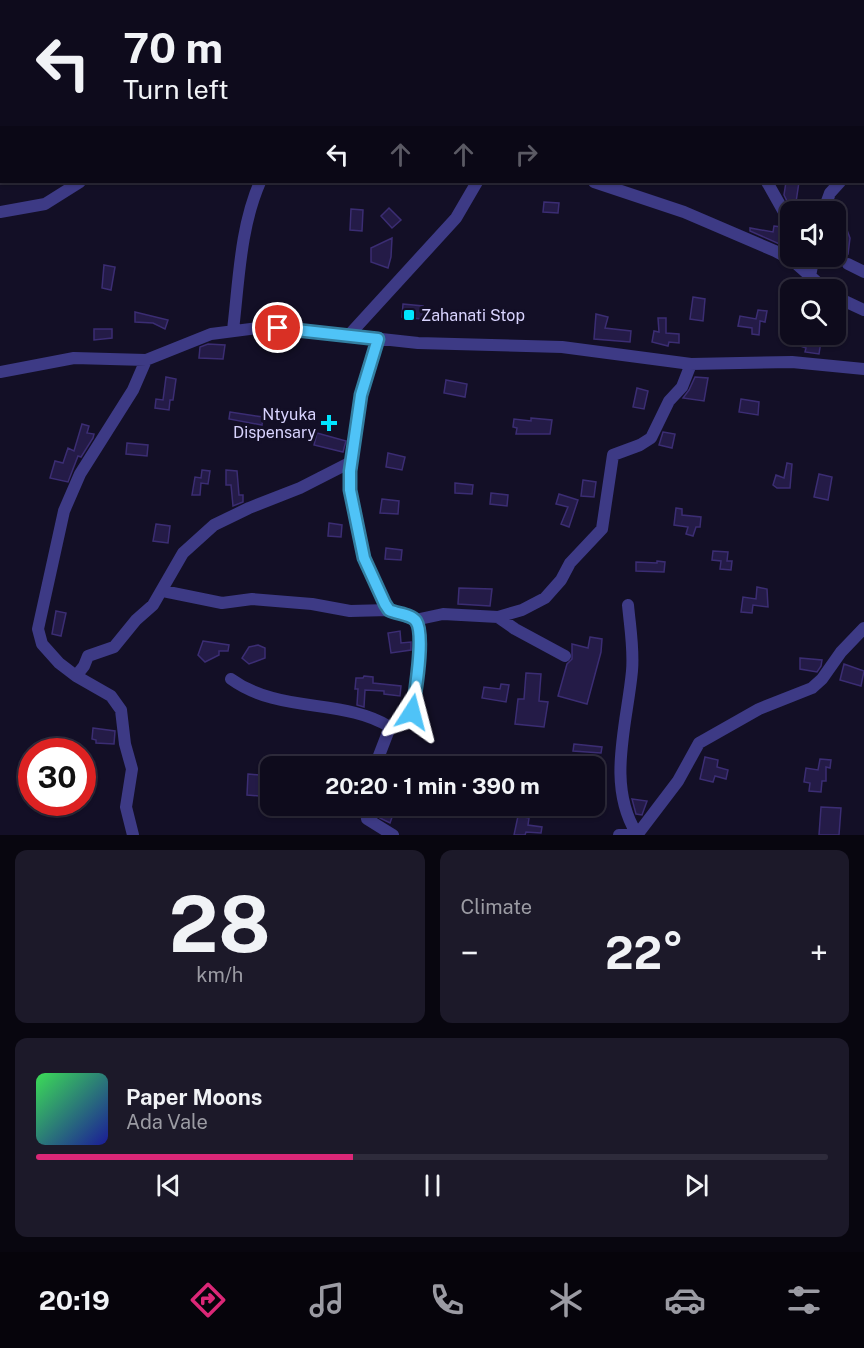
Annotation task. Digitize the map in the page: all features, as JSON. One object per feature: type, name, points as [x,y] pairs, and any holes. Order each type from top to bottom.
[{"type":"street","points":[[0,212],[45,204],[78,183]]},
{"type":"street","points":[[234,330],[243,242],[251,203],[260,183]]},
{"type":"street","points":[[349,335],[456,218],[476,183]]},
{"type":"street","points":[[597,183],[684,212],[780,253]]},
{"type":"street","points":[[768,183],[780,205]]},
{"type":"street","points":[[827,201],[830,193],[839,183]]},
{"type":"street","points":[[848,264],[864,272]]},
{"type":"street","points":[[801,267],[813,279]]},
{"type":"street","points":[[810,276],[812,267]]},
{"type":"street","points":[[846,302],[864,310]]},
{"type":"street","points":[[0,372],[74,358],[146,360],[211,334],[234,330],[278,328],[440,344],[562,347],[691,364],[792,362],[864,369]]},
{"type":"street","points":[[378,339],[361,395],[351,462],[350,490],[364,558],[389,610]]},
{"type":"street","points":[[133,835],[126,807],[132,769],[125,744],[121,710],[111,696],[76,676],[59,663],[38,636],[39,621],[64,511],[80,474],[133,390],[146,360]]},
{"type":"street","points":[[163,591],[222,603],[252,599],[312,604],[350,611],[389,610],[415,620],[443,614],[498,617],[522,610],[545,598],[561,580],[570,563],[598,535],[602,529],[613,455],[640,445],[651,438],[669,401],[682,387],[691,364]]},
{"type":"street","points":[[76,676],[88,656],[114,647],[136,620],[153,605],[183,553],[214,525],[300,488],[351,462]]},
{"type":"street","points":[[628,605],[632,669],[621,756],[621,788],[627,818],[637,835]]},
{"type":"street","points":[[498,617],[514,629],[565,656]]},
{"type":"street","points":[[379,756],[390,727],[411,716],[419,656],[415,620]]},
{"type":"street","points":[[637,835],[671,791],[699,743],[759,709],[812,688],[822,679],[840,652],[864,628]]},
{"type":"street","points":[[231,679],[244,689],[259,695],[361,715],[378,720],[390,727]]},
{"type":"street","points":[[368,816],[368,819],[393,835]]},
{"type":"street","points":[[619,835],[637,835]]},
{"type":"building","points":[[786,183],[799,183],[796,201],[787,201],[784,195]]},
{"type":"building","points":[[544,202],[559,203],[558,213],[543,212]]},
{"type":"building","points":[[389,208],[401,220],[392,228],[381,216]]},
{"type":"building","points":[[351,209],[363,210],[362,231],[350,230]]},
{"type":"building","points":[[774,226],[780,227],[780,244],[750,231],[750,228],[773,232]]},
{"type":"building","points":[[846,230],[850,238],[846,256]]},
{"type":"building","points":[[392,238],[388,268],[371,262],[371,248]]},
{"type":"building","points":[[104,265],[115,267],[111,290],[102,288]]},
{"type":"building","points":[[693,297],[705,299],[703,321],[690,319]]},
{"type":"building","points":[[403,304],[423,306],[422,319],[402,317]]},
{"type":"building","points":[[758,310],[767,311],[765,322],[760,321],[759,335],[752,334],[752,328],[738,326],[740,316],[756,319]]},
{"type":"building","points":[[135,312],[168,320],[165,329],[153,323],[135,322]]},
{"type":"building","points":[[596,314],[608,317],[605,328],[631,331],[630,342],[594,339]]},
{"type":"building","points":[[658,318],[666,318],[666,333],[679,334],[679,343],[669,342],[668,346],[652,342],[654,331],[659,332]]},
{"type":"building","points":[[94,329],[112,329],[112,338],[94,340]]},
{"type":"building","points":[[208,344],[225,345],[223,359],[199,358],[200,347]]},
{"type":"building","points":[[798,345],[820,345],[819,354],[805,352],[806,348]]},
{"type":"building","points":[[166,377],[176,379],[169,410],[155,408],[156,399],[163,400]]},
{"type":"building","points":[[695,377],[708,378],[704,401],[683,398]]},
{"type":"building","points":[[446,380],[467,384],[465,397],[444,393]]},
{"type":"building","points":[[637,388],[648,391],[644,409],[633,407]]},
{"type":"building","points":[[741,399],[759,402],[758,415],[739,412]]},
{"type":"building","points":[[230,412],[263,417],[262,425],[229,419]]},
{"type":"building","points":[[531,418],[552,420],[550,434],[516,434],[517,428],[513,427],[514,419],[531,421]]},
{"type":"building","points":[[82,424],[89,426],[87,433],[94,434],[81,457],[78,456],[68,482],[50,478],[55,461],[63,463],[68,448],[74,451]]},
{"type":"building","points":[[663,432],[675,434],[672,448],[659,445]]},
{"type":"building","points":[[317,433],[346,441],[343,452],[314,445]]},
{"type":"building","points":[[127,443],[148,445],[147,456],[126,454]]},
{"type":"building","points":[[388,453],[405,457],[402,470],[386,467]]},
{"type":"building","points":[[787,463],[792,464],[790,488],[777,488],[773,485],[776,475],[784,478]]},
{"type":"building","points":[[202,470],[210,471],[208,484],[201,483],[200,495],[192,495],[195,477],[201,478]]},
{"type":"building","points":[[226,470],[237,471],[239,495],[243,495],[243,502],[233,506],[231,485],[226,485]]},
{"type":"building","points":[[819,474],[832,477],[828,500],[814,497]]},
{"type":"building","points":[[583,480],[596,482],[594,497],[581,496]]},
{"type":"building","points":[[455,483],[473,485],[472,494],[455,493]]},
{"type":"building","points":[[491,493],[508,495],[507,506],[490,504]]},
{"type":"building","points":[[559,494],[578,500],[569,527],[561,524],[568,507],[556,504]]},
{"type":"building","points":[[382,499],[399,501],[398,514],[380,513]]},
{"type":"building","points":[[676,508],[682,509],[682,515],[701,517],[700,527],[696,527],[693,536],[686,534],[688,527],[674,525]]},
{"type":"building","points":[[329,523],[342,525],[341,537],[328,536]]},
{"type":"building","points":[[156,524],[170,526],[168,543],[153,541]]},
{"type":"building","points":[[386,548],[402,550],[401,560],[385,559]]},
{"type":"building","points":[[713,551],[728,552],[727,561],[732,561],[731,570],[720,569],[721,561],[712,560]]},
{"type":"building","points":[[657,561],[665,562],[664,572],[636,571],[636,562],[657,563]]},
{"type":"building","points":[[757,587],[767,589],[768,607],[753,605],[752,613],[741,612],[743,597],[756,599]]},
{"type":"building","points":[[459,588],[492,589],[490,606],[458,604]]},
{"type":"building","points":[[56,611],[66,613],[61,636],[52,634]]},
{"type":"building","points":[[400,631],[401,643],[411,642],[411,650],[391,653],[388,633]]},
{"type":"building","points":[[590,637],[602,639],[601,652],[587,704],[558,696],[567,664],[572,659],[572,644],[588,648]]},
{"type":"building","points":[[203,641],[229,645],[228,651],[219,651],[219,655],[205,662],[198,655]]},
{"type":"building","points":[[258,645],[265,648],[265,658],[249,664],[242,658],[249,647]]},
{"type":"building","points":[[800,658],[822,660],[821,666],[817,672],[800,669]]},
{"type":"building","points":[[844,664],[864,671],[861,686],[840,680]]},
{"type":"building","points":[[526,673],[541,674],[539,701],[548,702],[544,727],[515,724],[518,699],[524,699]]},
{"type":"building","points":[[373,677],[373,683],[401,686],[400,696],[384,694],[384,691],[365,690],[364,707],[357,705],[356,678]]},
{"type":"building","points":[[501,684],[509,685],[506,702],[482,698],[484,687],[500,689]]},
{"type":"building","points":[[93,728],[115,731],[114,744],[96,743],[96,738],[92,738]]},
{"type":"building","points":[[574,744],[602,747],[601,753],[573,751]]},
{"type":"building","points":[[705,757],[718,760],[717,767],[728,770],[726,779],[715,776],[713,782],[700,779]]},
{"type":"building","points":[[820,759],[831,760],[830,768],[826,767],[826,781],[822,781],[821,792],[809,791],[810,783],[804,782],[806,768],[818,770]]},
{"type":"building","points":[[248,774],[259,775],[259,796],[247,795]]},
{"type":"building","points":[[632,799],[647,801],[642,815],[636,814]]},
{"type":"building","points":[[821,807],[841,808],[839,835],[819,835]]},
{"type":"building","points":[[380,816],[392,816],[390,823],[380,818]]},
{"type":"building","points":[[518,816],[529,818],[528,825],[542,827],[541,833],[526,832],[525,835],[514,835]]},
{"type":"place","name":"Zahanati Stop","points":[[409,315]]},
{"type":"place","name":"Ntyuka Dispensary","points":[[329,423]]},
{"type":"route","points":[[278,328],[378,339],[361,395],[350,471],[350,490],[364,558],[385,604],[389,610],[411,617],[417,624],[419,656],[412,712]]}]
